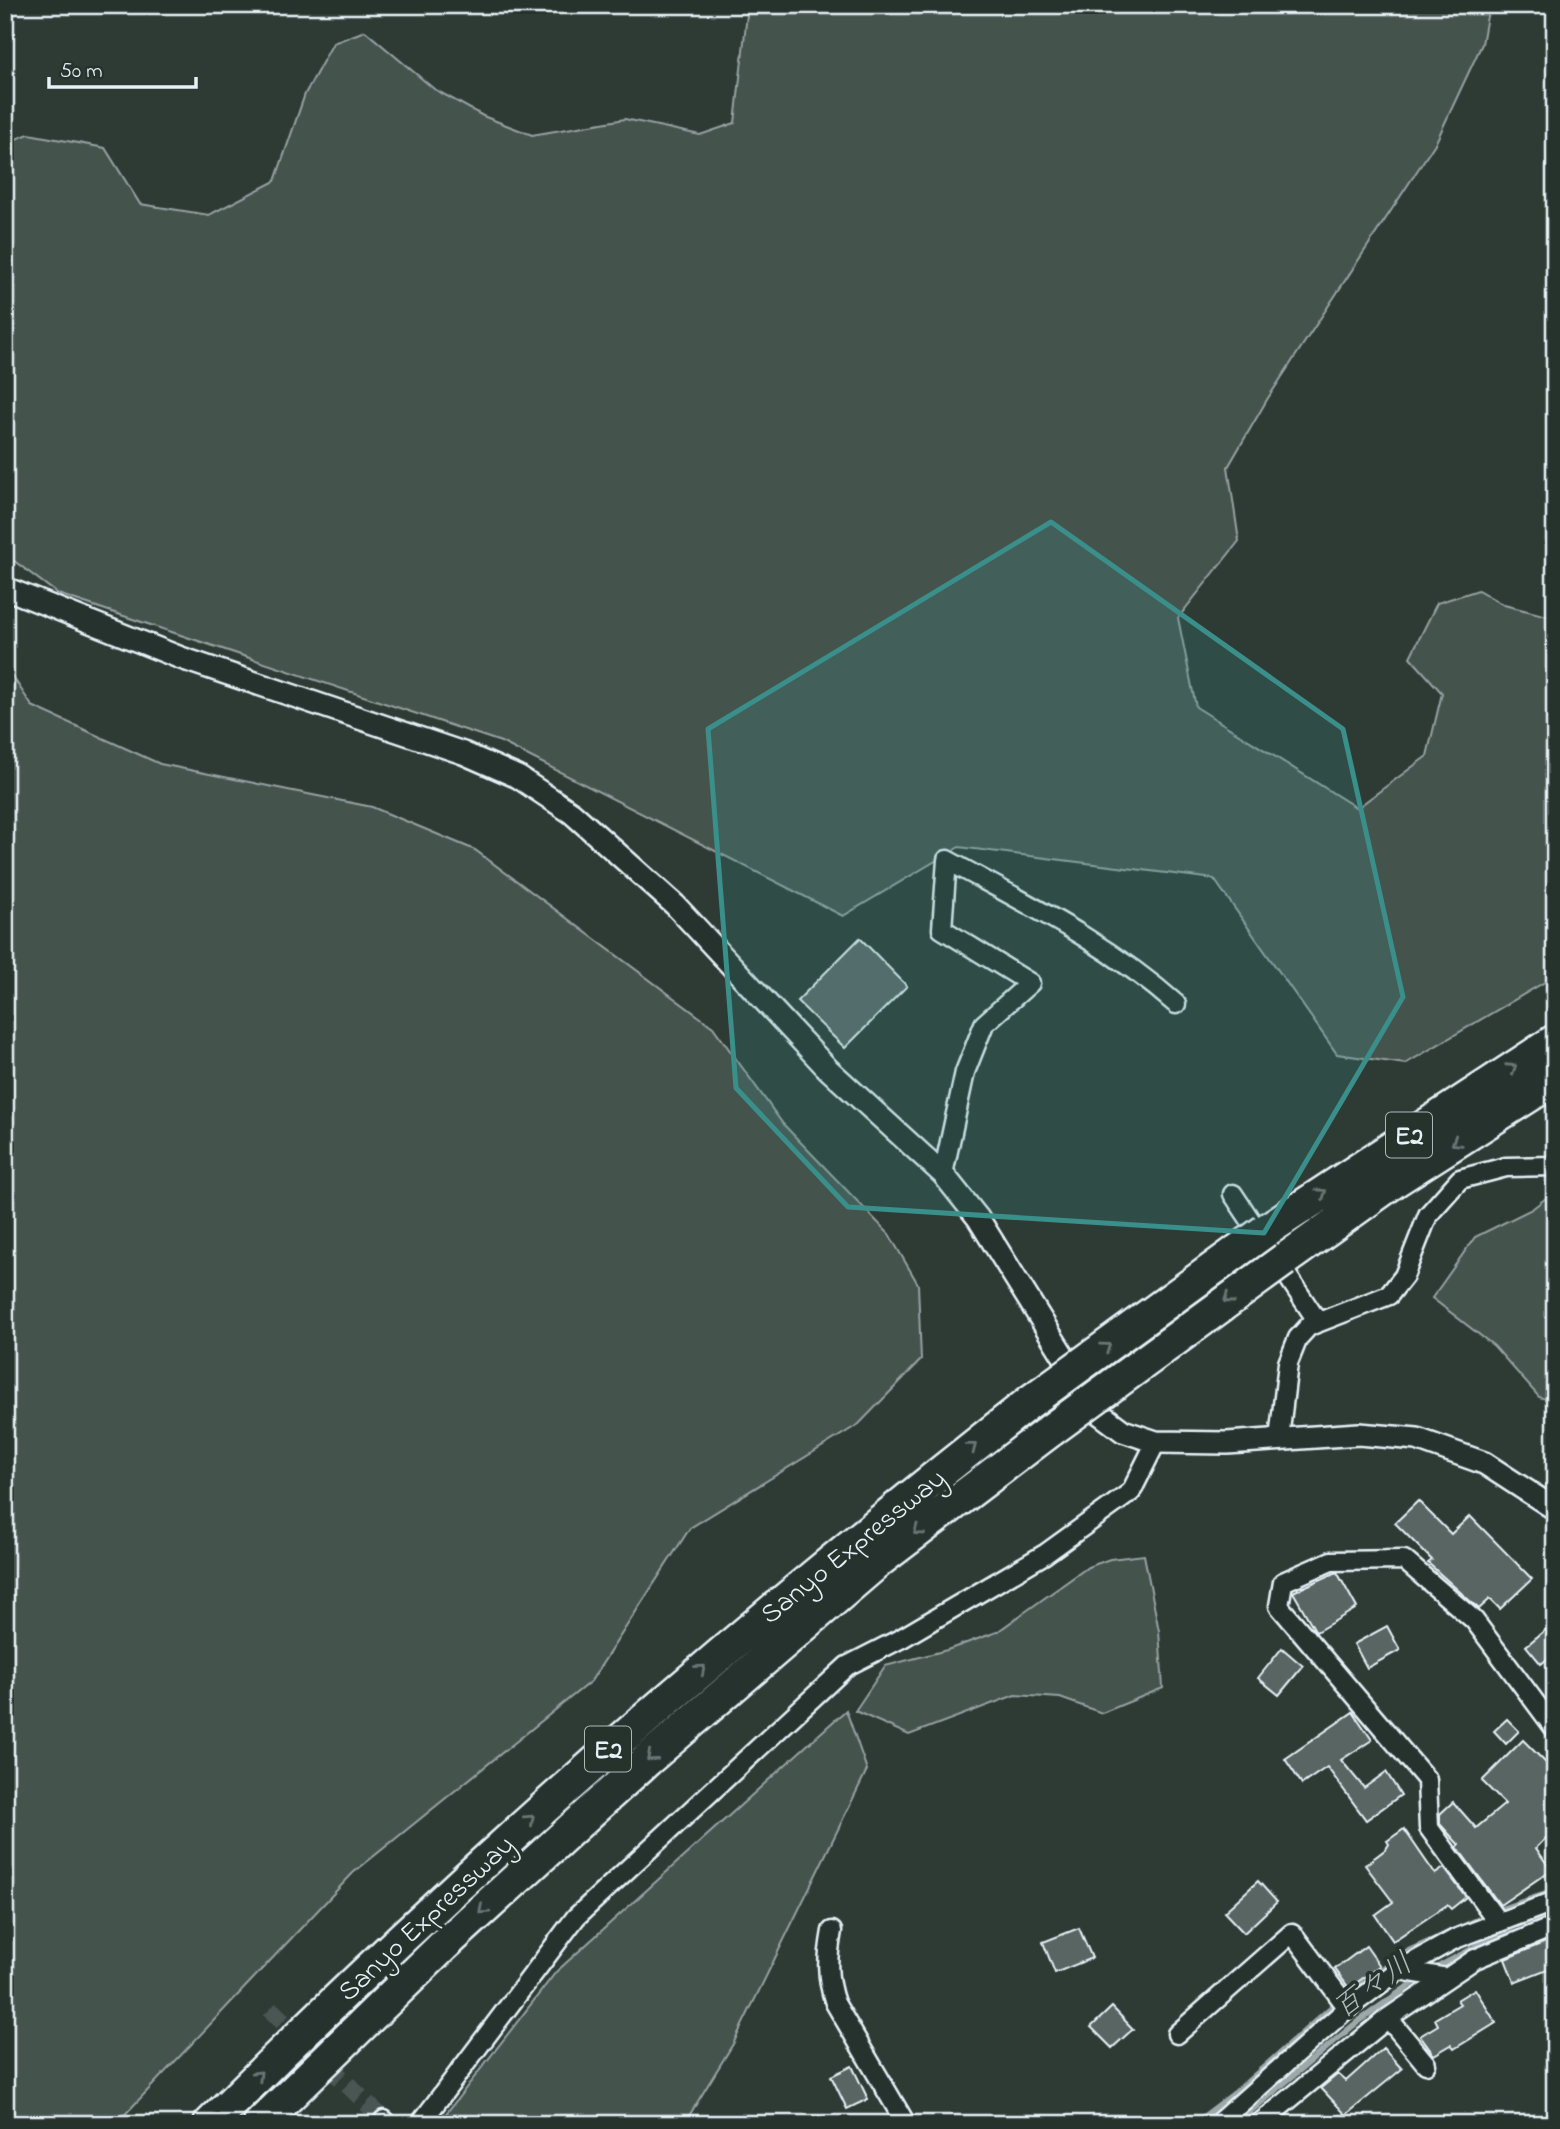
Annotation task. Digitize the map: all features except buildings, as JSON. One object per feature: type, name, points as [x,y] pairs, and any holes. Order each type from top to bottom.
[{"type":"highway","name":"Sanyo Expressway","points":[[210,2124],[418,1920],[625,1733],[853,1540],[1031,1401],[1265,1231],[1555,1041]]},
{"type":"highway","name":"Sanyo Expressway","points":[[260,2124],[443,1946],[647,1760],[881,1559],[1051,1430],[1396,1180],[1555,1079]]},
{"type":"street","points":[[5,588],[181,658],[463,753],[518,777],[572,813],[675,905],[828,1069],[943,1174],[978,1218],[1099,1413],[1124,1431],[1156,1443],[1359,1434],[1418,1440],[1484,1463],[1555,1509]]},
{"type":"street","points":[[943,1174],[965,1072],[984,1024],[1030,983],[942,929],[947,860],[1046,912],[1142,974],[1177,1004]]},
{"type":"street","points":[[1279,1439],[1288,1363],[1298,1338],[1308,1326],[1389,1295],[1404,1276],[1427,1215],[1460,1179],[1506,1167],[1555,1166]]},
{"type":"street","points":[[1233,1194],[1318,1322]]},
{"type":"street","points":[[420,2124],[576,1917],[847,1666],[902,1638],[1045,1554],[1131,1492],[1156,1443]]},
{"type":"street","points":[[1494,1916],[1429,1828],[1427,1780],[1279,1606],[1283,1582],[1331,1561],[1404,1560],[1474,1620],[1555,1729]]},
{"type":"street","points":[[1229,2120],[1344,2002],[1404,1971],[1494,1916],[1555,1901]]},
{"type":"street","points":[[1259,2124],[1388,2018],[1444,1978],[1475,1959],[1555,1926]]},
{"type":"street","points":[[832,1931],[826,1959],[827,1980],[835,2003],[906,2124]]},
{"type":"street","points":[[1177,2034],[1292,1933],[1344,2002]]},
{"type":"street","points":[[1404,1971],[1444,1978]]},
{"type":"street","points":[[1388,2018],[1426,2064]]},
{"type":"highlighted area","points":[[1051,522],[1343,729],[1403,997],[1264,1233],[848,1207],[736,1088],[708,729]]},
{"type":"shaded area","points":[[748,5],[1489,5],[1482,44],[1436,142],[1268,398],[1228,467],[1239,541],[1178,618],[1196,707],[1357,808],[1427,756],[1442,693],[1410,657],[1437,603],[1478,590],[1504,605],[1555,618],[1555,976],[1405,1064],[1337,1054],[1214,879],[959,847],[843,916],[501,742],[58,594],[5,554],[5,143],[29,134],[105,148],[140,204],[209,215],[275,181],[305,94],[333,43],[365,31],[434,89],[483,116],[532,135],[625,119],[700,135],[735,123]]},
{"type":"shaded area","points":[[5,665],[32,706],[160,764],[372,807],[475,850],[713,1027],[783,1124],[889,1234],[918,1284],[921,1360],[859,1424],[690,1528],[591,1681],[353,1873],[116,2124],[5,2124]]},
{"type":"shaded area","points":[[1555,1191],[1555,1402],[1539,1397],[1494,1346],[1432,1298],[1475,1237],[1532,1209]]},
{"type":"shaded area","points":[[1144,1555],[1159,1631],[1163,1688],[1102,1713],[1060,1698],[1015,1695],[909,1735],[855,1711],[885,1666],[947,1650],[997,1632],[1088,1567],[1110,1559]]},
{"type":"shaded area","points":[[846,1710],[867,1770],[733,2044],[684,2124],[438,2124],[556,1972]]},
{"type":"waterway","points":[[1194,2124],[1235,2093],[1335,2004],[1404,1953],[1504,1908],[1555,1891]]},
{"type":"waterway","name":"百々川","points":[[1429,1972],[1515,1926],[1555,1913]]},
{"type":"waterway","name":"百々川","points":[[1235,2124],[1355,2024],[1420,1978]]},
{"type":"tunnel","points":[[270,2009],[384,2120]]}]
